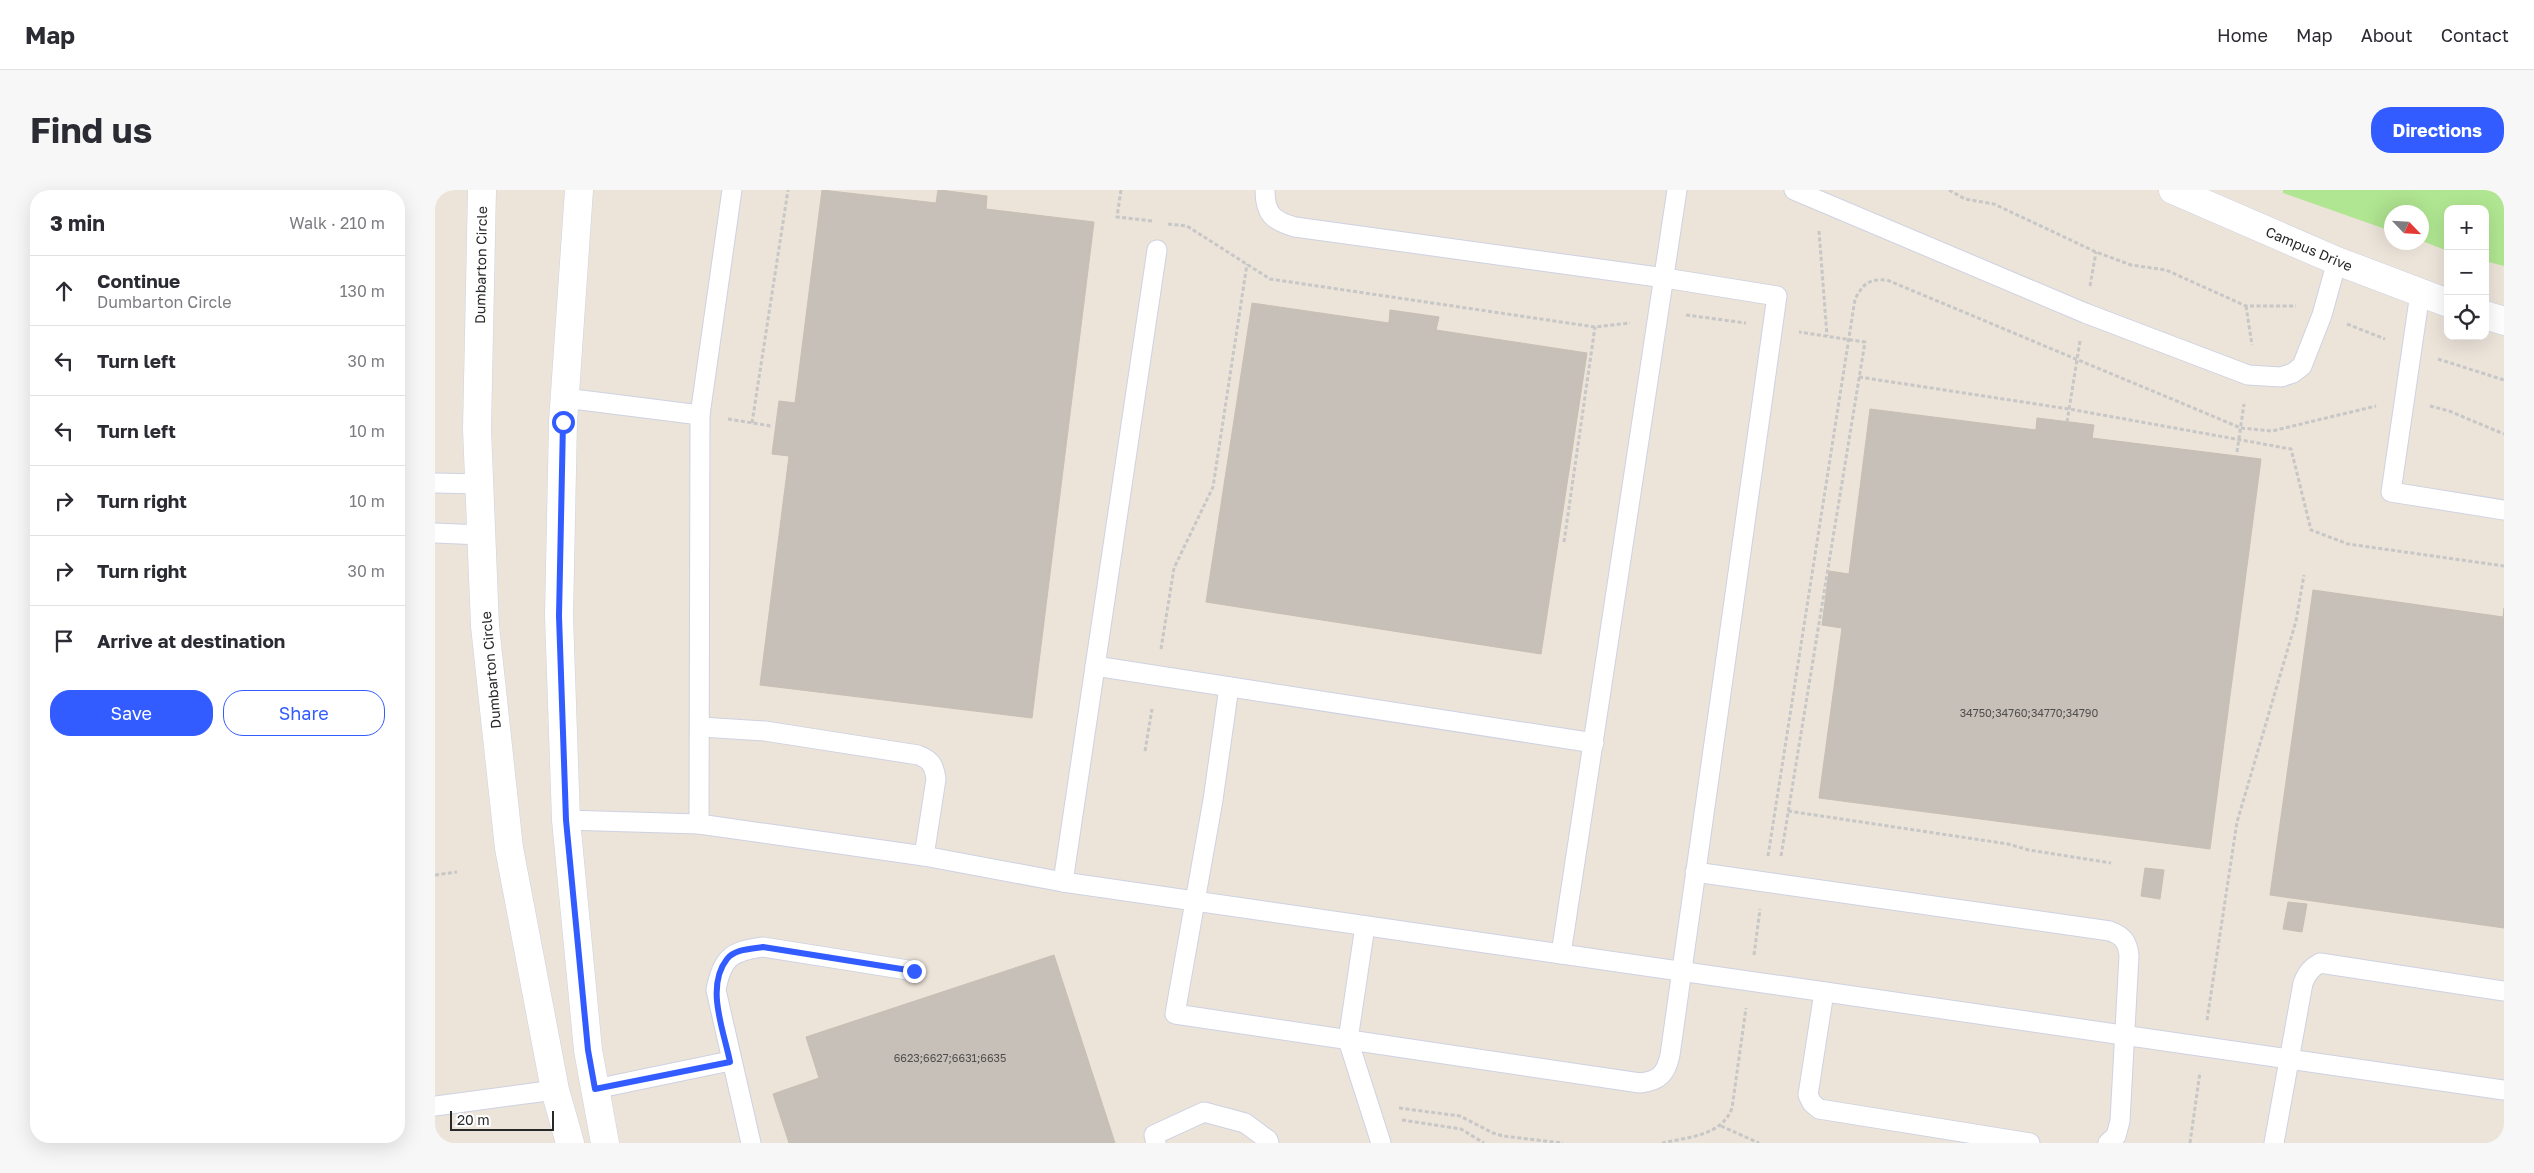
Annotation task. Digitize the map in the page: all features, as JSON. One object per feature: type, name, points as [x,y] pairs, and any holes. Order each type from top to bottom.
[{"type":"street","name":"Dumbarton Circle","points":[[482,190],[477,429],[485,626],[509,848],[555,1090],[570,1143]]},
{"type":"street","points":[[579,190],[565,398],[559,616],[566,820],[588,1050],[605,1143]]},
{"type":"street","name":"Campus Drive","points":[[2173,190],[2337,261],[2444,301]]},
{"type":"street","points":[[2489,317],[2504,321]]},
{"type":"lane","points":[[699,824],[701,727],[700,415],[732,190]]},
{"type":"lane","points":[[1229,687],[1197,901],[1175,1014],[1640,1083],[1653,1082],[1662,1076],[1667,1067],[1682,971],[1777,296],[1665,278],[1295,227],[1273,218],[1266,208],[1262,190]]},
{"type":"lane","points":[[1561,954],[1677,190]]},
{"type":"lane","points":[[1794,190],[2085,313],[2248,375],[2281,377],[2293,373],[2303,366],[2322,316],[2337,261]]},
{"type":"lane","points":[[1063,882],[1157,250]]},
{"type":"lane","points":[[2420,292],[2391,492],[2504,510]]},
{"type":"lane","points":[[565,398],[700,415]]},
{"type":"lane","points":[[435,483],[480,484]]},
{"type":"lane","points":[[435,533],[482,535]]},
{"type":"lane","points":[[1095,666],[1594,743]]},
{"type":"lane","points":[[701,727],[765,731],[919,755],[930,760],[935,768],[936,779],[924,856]]},
{"type":"lane","points":[[566,820],[699,824],[924,856],[1063,882],[2504,1090]]},
{"type":"lane","points":[[1695,872],[2110,931],[2121,936],[2128,946],[2126,1035],[2121,1121],[2116,1136],[2108,1143]]},
{"type":"lane","points":[[1365,926],[1348,1040],[1381,1143]]},
{"type":"lane","points":[[751,1143],[730,1062],[715,990],[718,976],[727,958],[742,950],[763,947],[914,971]]},
{"type":"lane","points":[[2274,1143],[2303,983],[2307,973],[2321,964],[2504,991]]},
{"type":"lane","points":[[1824,992],[1808,1095],[1812,1103],[1819,1108],[2030,1143]]},
{"type":"lane","points":[[595,1089],[730,1062]]},
{"type":"lane","points":[[435,1106],[555,1090]]},
{"type":"lane","points":[[1156,1143],[1154,1135],[1204,1112],[1245,1123],[1268,1140],[1269,1143]]},
{"type":"path","points":[[752,423],[788,190]]},
{"type":"path","points":[[1121,190],[1117,217],[1157,222]]},
{"type":"path","points":[[1949,190],[1965,199],[1995,204],[2096,252],[2131,265],[2166,270],[2246,306],[2296,306]]},
{"type":"path","points":[[1167,224],[1187,226],[1271,280],[1595,327],[1631,323]]},
{"type":"path","points":[[1819,230],[1827,336]]},
{"type":"path","points":[[1160,655],[1174,568],[1213,487],[1247,264]]},
{"type":"path","points":[[1662,1143],[1711,1131],[1721,1126],[1728,1118],[1732,1108],[1808,593],[1855,299],[1863,285],[1876,279],[1887,280],[2241,428],[2271,430],[2360,408],[2404,403],[2431,406],[2449,411],[2504,434]]},
{"type":"path","points":[[2246,306],[2253,345]]},
{"type":"path","points":[[1686,315],[1745,323]]},
{"type":"path","points":[[1564,542],[1595,327]]},
{"type":"path","points":[[1781,856],[1865,342],[1849,340]]},
{"type":"path","points":[[1859,377],[2069,409],[2291,449],[2311,530],[2348,544],[2504,566]]},
{"type":"path","points":[[2237,452],[2244,404]]},
{"type":"path","points":[[700,415],[771,426]]},
{"type":"path","points":[[2206,1022],[2237,822],[2296,621],[2304,575]]},
{"type":"path","points":[[1145,751],[1152,709]]},
{"type":"path","points":[[1789,811],[2008,844],[2029,850],[2111,863]]},
{"type":"path","points":[[435,875],[457,872]]},
{"type":"path","points":[[2190,1143],[2200,1069]]},
{"type":"path","points":[[1370,1110],[1461,1129],[1484,1143]]},
{"type":"path","points":[[1370,1110],[1460,1116],[1493,1134],[1563,1143]]},
{"type":"path","points":[[1721,1126],[1759,1143]]},
{"type":"green space","points":[[2283,190],[2504,190],[2504,266],[2489,262],[2489,205],[2444,205],[2444,249],[2429,244],[2429,205],[2384,205],[2384,229],[2283,193]]},
{"type":"building","points":[[822,190],[936,203],[938,190],[940,190],[987,196],[986,209],[1094,222],[1032,718],[760,685],[789,456],[772,454],[779,401],[795,403]]},
{"type":"building","points":[[1252,303],[1389,323],[1390,310],[1439,317],[1436,330],[1587,353],[1541,654],[1206,602]]},
{"type":"building","points":[[1870,409],[2036,430],[2037,418],[2094,425],[2092,438],[2261,459],[2210,849],[1819,798],[1842,628],[1822,625],[1829,571],[1849,574]]},
{"type":"building","points":[[2313,590],[2503,617],[2504,608],[2504,928],[2270,895]]},
{"type":"building","points":[[2145,868],[2164,870],[2160,899],[2141,896]]},
{"type":"building","points":[[2288,902],[2307,904],[2302,932],[2283,929]]},
{"type":"building","points":[[1054,955],[1115,1143],[789,1143],[773,1094],[819,1078],[806,1037]]},
{"type":"route","points":[[563,422],[559,616],[566,820],[588,1050],[595,1089],[730,1062],[715,990],[718,976],[727,958],[742,950],[763,947],[914,971]]}]
